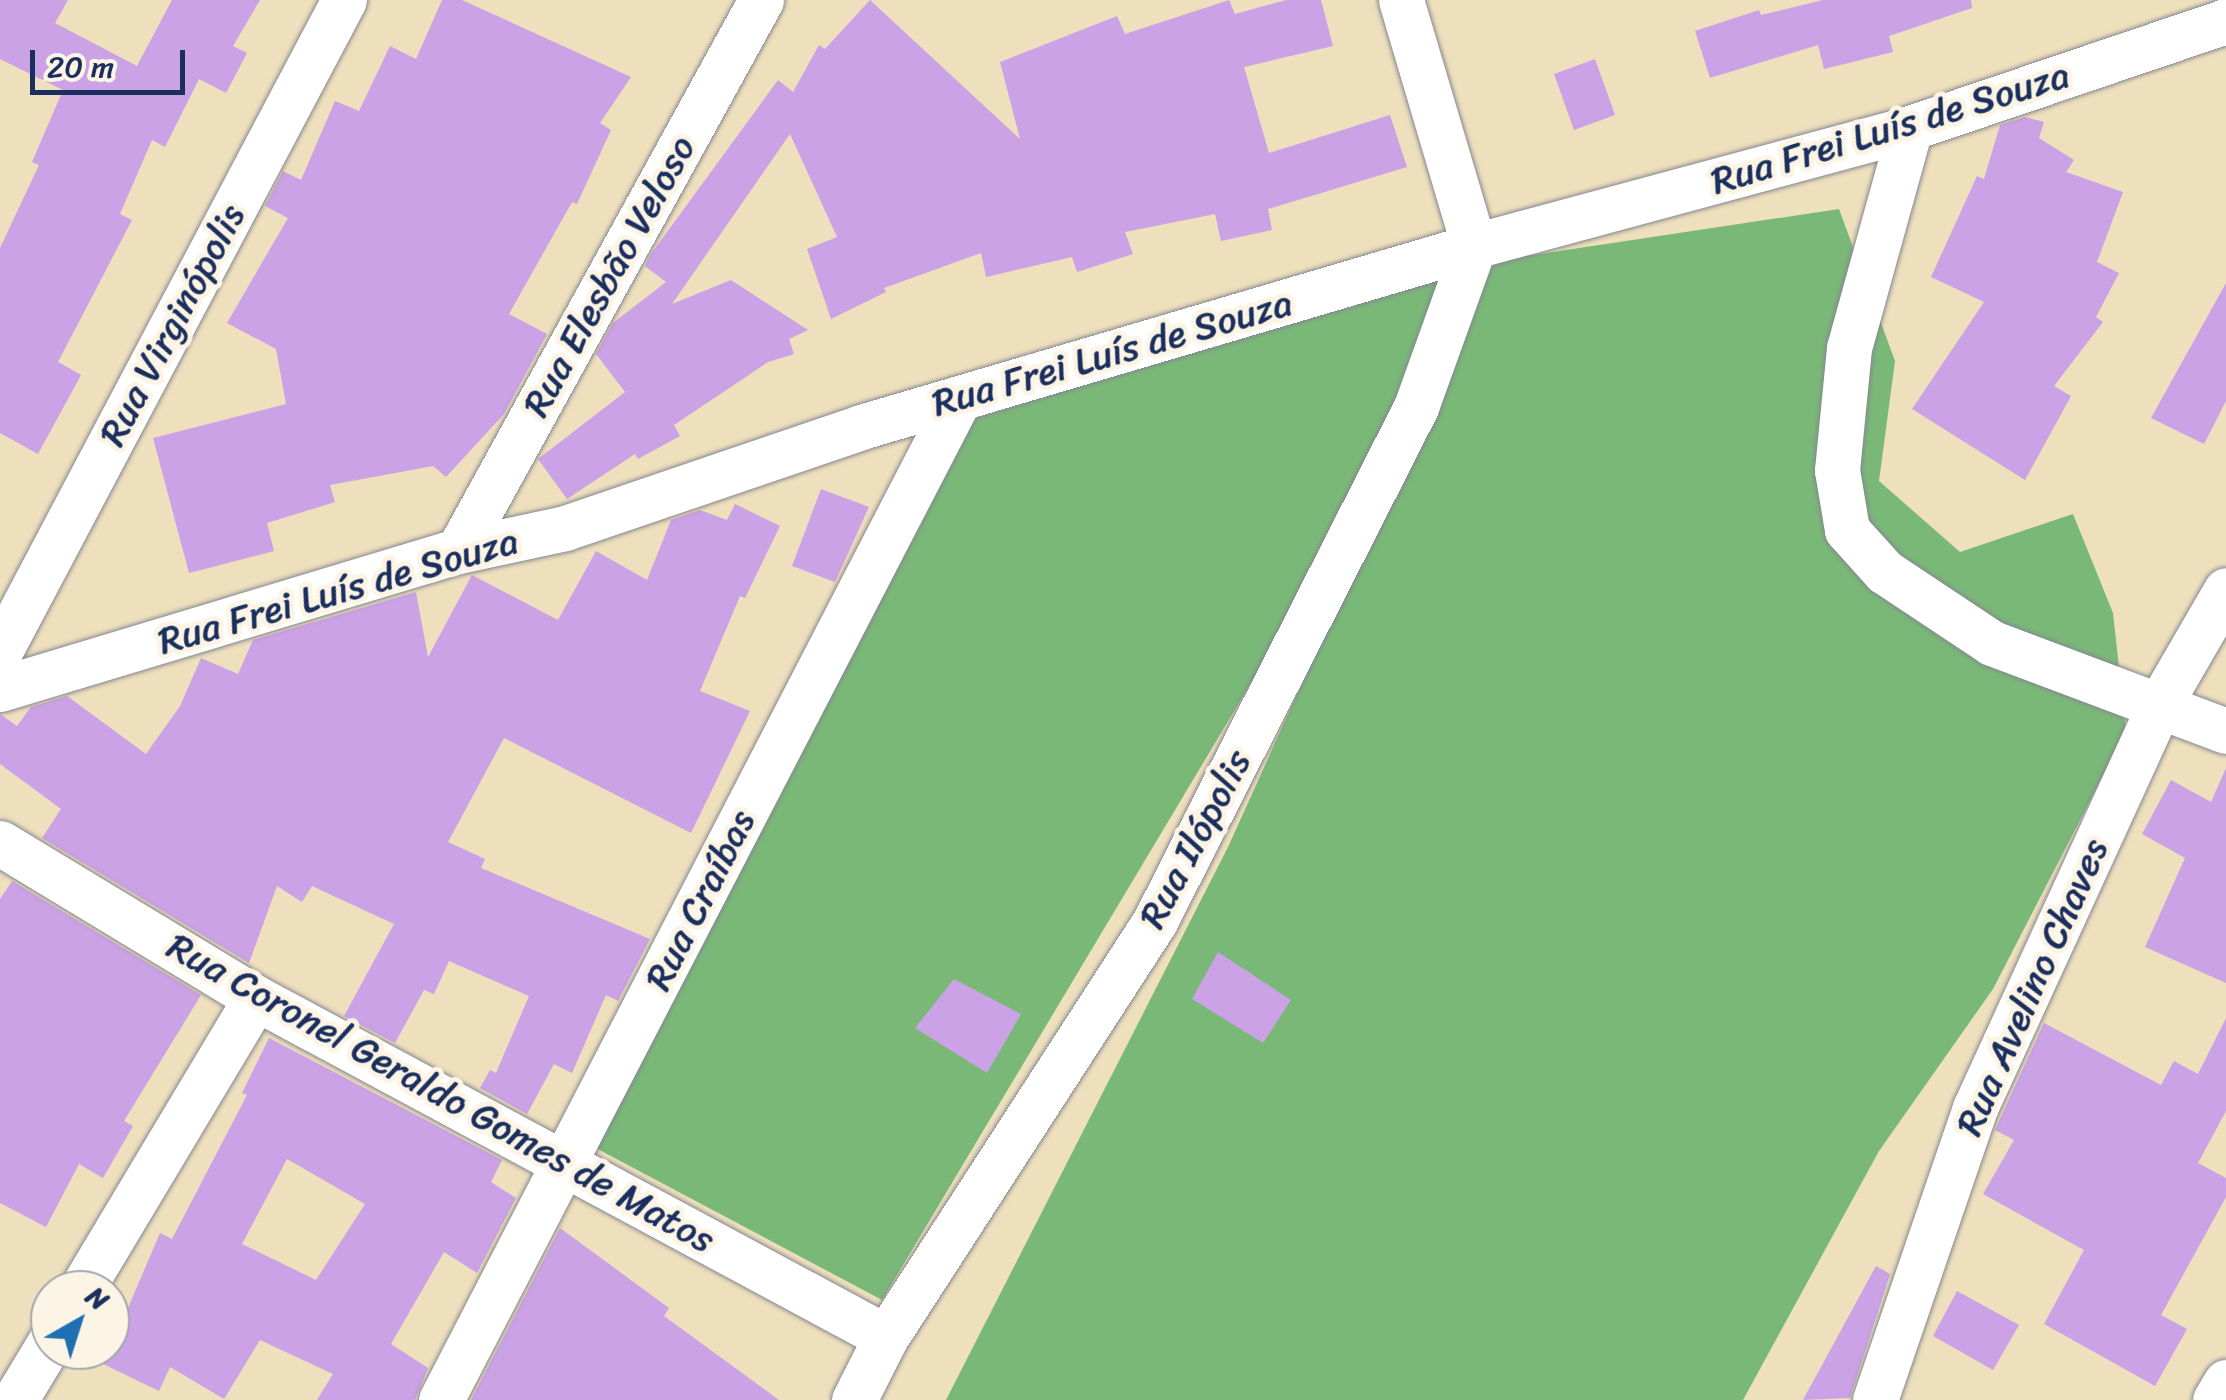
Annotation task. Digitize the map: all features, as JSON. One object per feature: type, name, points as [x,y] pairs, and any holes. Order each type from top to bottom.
[{"type":"street","name":"Rua Virginópolis","points":[[0,651],[344,0]]},
{"type":"street","name":"Rua Elesbão Veloso","points":[[458,552],[762,0]]},
{"type":"street","points":[[1401,0],[1474,246]]},
{"type":"street","name":"Rua Frei Luís de Souza","points":[[0,689],[458,552],[565,528],[959,400],[1474,246],[1910,128],[2226,21]]},
{"type":"street","points":[[1910,128],[1850,348],[1837,470],[1847,530],[1886,572],[1992,644],[2161,702],[2226,731]]},
{"type":"street","name":"Rua Ilópolis","points":[[854,1400],[886,1337],[1155,921],[1416,407],[1474,246]]},
{"type":"street","name":"Rua Craíbas","points":[[441,1400],[959,400]]},
{"type":"street","name":"Rua Avelino Chaves","points":[[1875,1400],[1975,1108],[2161,702],[2226,590]]},
{"type":"street","name":"Rua Coronel Geraldo Gomes de Matos","points":[[0,843],[256,998],[566,1161],[886,1337]]},
{"type":"street","points":[[93,1270],[256,998]]},
{"type":"street","points":[[15,1400],[33,1370]]},
{"type":"street","points":[[2216,1400],[2226,1382]]},
{"type":"green space","points":[[1839,209],[1895,361],[1879,481],[1960,552],[2073,514],[2113,613],[2126,731],[1993,989],[1879,1151],[1743,1400],[946,1400],[1228,847],[1493,261]]},
{"type":"green space","points":[[1440,272],[1416,407],[882,1300],[592,1146],[967,421]]},
{"type":"building","points":[[0,0],[68,0],[55,23],[137,66],[172,0],[260,0],[233,46],[247,53],[226,93],[199,79],[165,147],[152,140],[120,214],[132,220],[58,362],[81,375],[38,454],[0,433],[0,248],[39,165],[32,162],[63,90],[0,59]]},
{"type":"building","points":[[442,0],[462,0],[631,77],[600,123],[611,130],[577,204],[572,202],[509,314],[547,334],[504,414],[446,477],[433,466],[330,485],[335,502],[267,523],[274,551],[189,573],[153,438],[286,404],[276,349],[227,323],[288,218],[265,206],[283,171],[301,180],[335,101],[359,111],[390,46],[416,59]]},
{"type":"building","points":[[870,0],[1020,139],[1000,62],[1117,16],[1125,34],[1229,0],[1235,14],[1286,0],[1321,0],[1333,46],[1244,67],[1269,153],[1390,115],[1407,167],[1268,209],[1272,230],[1221,241],[1215,214],[1125,232],[1133,254],[1077,272],[1072,257],[986,277],[981,253],[884,288],[886,292],[831,319],[807,249],[837,237],[790,134],[672,304],[731,280],[808,330],[789,339],[794,354],[768,362],[674,425],[680,436],[638,459],[635,454],[567,499],[538,459],[625,392],[596,354],[613,323],[666,282],[645,266],[651,254],[778,80],[793,92],[819,45],[825,49]]},
{"type":"building","points":[[1823,0],[1971,0],[1972,8],[1889,36],[1893,52],[1824,69],[1818,45],[1710,78],[1695,31],[1759,10],[1761,15]]},
{"type":"building","points":[[1595,59],[1615,115],[1574,130],[1554,74]]},
{"type":"building","points":[[2025,117],[2044,122],[2039,138],[2074,160],[2066,172],[2123,192],[2097,262],[2119,273],[2096,317],[2103,322],[2054,386],[2071,396],[2025,480],[1912,409],[1984,302],[1931,277],[1977,176],[1984,179],[2000,125]]},
{"type":"building","points":[[2226,283],[2226,401],[2204,444],[2151,418]]},
{"type":"building","points":[[821,489],[869,507],[835,582],[792,566]]},
{"type":"building","points":[[735,504],[780,526],[745,598],[740,596],[700,691],[750,711],[691,833],[504,738],[448,842],[485,859],[481,868],[650,939],[618,1001],[606,995],[572,1073],[554,1064],[527,1114],[480,1088],[490,1070],[496,1073],[529,996],[449,961],[434,994],[424,990],[395,1043],[344,1016],[394,924],[312,886],[302,902],[277,886],[249,963],[42,838],[61,809],[0,764],[0,714],[17,726],[31,707],[67,696],[146,754],[180,706],[201,658],[238,674],[253,640],[416,592],[428,657],[472,575],[558,620],[596,551],[647,580],[671,520],[700,510],[727,520]]},
{"type":"building","points":[[2226,768],[2226,983],[2145,947],[2185,858],[2142,834],[2171,780],[2211,802]]},
{"type":"building","points":[[12,881],[201,995],[124,1121],[133,1126],[103,1178],[79,1164],[46,1227],[0,1203],[0,899]]},
{"type":"building","points":[[1218,952],[1291,1000],[1263,1043],[1192,999]]},
{"type":"building","points":[[954,979],[1021,1014],[987,1073],[915,1028]]},
{"type":"building","points":[[2226,1018],[2226,1111],[2198,1163],[2226,1178],[2226,1197],[2161,1315],[2187,1329],[2155,1386],[2044,1324],[2084,1250],[1983,1194],[2014,1140],[1995,1130],[2044,1023],[2161,1085],[2174,1061],[2198,1074]]},
{"type":"building","points":[[269,1038],[502,1160],[491,1182],[516,1198],[477,1273],[444,1252],[391,1344],[428,1368],[415,1400],[317,1400],[333,1374],[260,1340],[224,1399],[170,1367],[159,1391],[116,1370],[130,1370],[130,1303],[160,1233],[172,1239],[247,1095],[242,1093]],"holes":[[[287,1159],[365,1204],[316,1280],[242,1244]]]},
{"type":"building","points":[[560,1228],[669,1308],[664,1316],[779,1400],[471,1400]]},
{"type":"building","points":[[1876,1266],[1890,1274],[1850,1398],[1803,1400]]},
{"type":"building","points":[[1957,1291],[2019,1325],[1993,1370],[1933,1336]]}]
